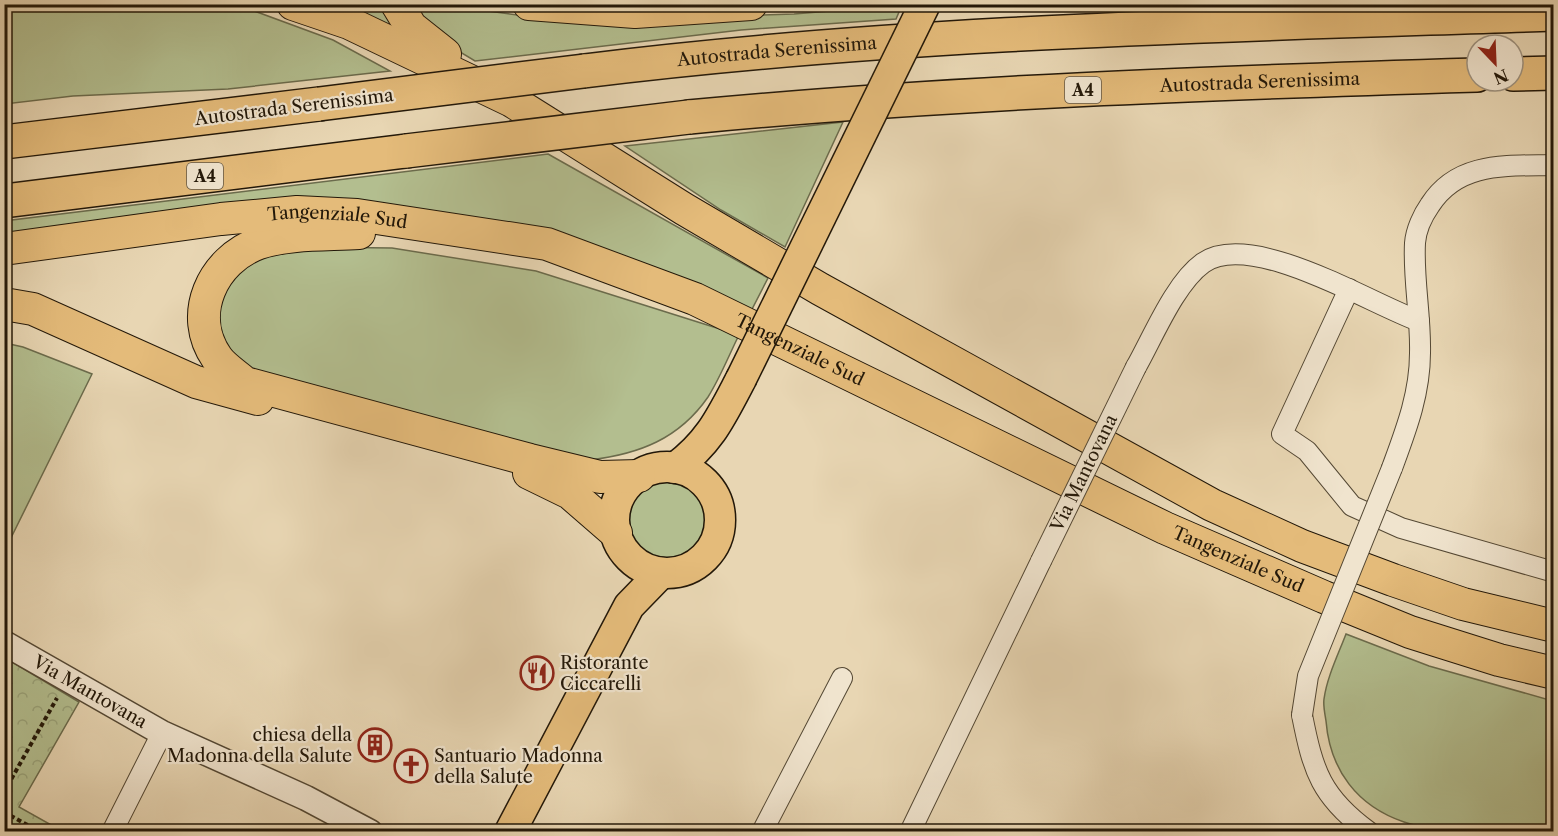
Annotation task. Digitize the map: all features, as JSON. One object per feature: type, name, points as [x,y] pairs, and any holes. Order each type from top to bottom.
[{"type":"highway","points":[[293,4],[349,23],[512,101]]},
{"type":"highway","points":[[397,4],[411,27],[433,46],[512,101],[684,209],[820,289],[1212,505],[1302,546],[1393,580],[1463,604],[1554,626]]},
{"type":"highway","points":[[529,4],[635,12],[751,4]]},
{"type":"highway","name":"Autostrada Serenissima","points":[[4,142],[697,57],[945,37],[1554,14]]},
{"type":"highway","points":[[1525,74],[1554,73]]},
{"type":"highway","name":"Autostrada Serenissima","points":[[4,201],[689,117],[844,102],[1226,82],[1465,75]]},
{"type":"highway","name":"Tangenziale Sud","points":[[4,249],[221,219],[297,212],[357,215],[547,244],[695,298],[1165,528],[1410,632],[1498,660],[1554,673]]},
{"type":"highway","points":[[447,227],[290,237],[260,243],[240,251],[222,268],[210,285],[205,301],[206,333],[217,359],[245,382],[540,463],[600,477],[639,476]]},
{"type":"highway","points":[[4,304],[33,309],[196,382],[529,473],[570,493],[616,533]]},
{"type":"highway","points":[[1410,632],[1493,676],[1554,691]]},
{"type":"main road","points":[[675,468],[695,453],[713,433],[925,4]]},
{"type":"main road","points":[[708,486],[708,459],[713,433]]},
{"type":"main road","points":[[675,468],[693,474],[708,486],[719,508],[719,533],[714,545],[697,564],[686,570],[649,568],[628,555],[616,533],[614,520],[621,495],[639,476],[650,470],[675,468]]},
{"type":"main road","points":[[510,831],[649,568]]},
{"type":"street","points":[[1369,831],[1331,799],[1317,774],[1302,714],[1308,676],[1392,468],[1415,402],[1420,353],[1415,241],[1424,214],[1441,188],[1463,175],[1487,167],[1554,165]]},
{"type":"street","name":"Via Mantovana","points":[[910,831],[1136,367],[1181,287],[1203,262],[1228,254],[1255,257],[1312,271],[1419,321]]},
{"type":"street","points":[[1349,289],[1282,434],[1307,451],[1352,506],[1401,528],[1554,572]]},
{"type":"street","name":"Via Mantovana","points":[[4,643],[162,733],[306,798],[370,831]]},
{"type":"street","points":[[762,831],[842,678]]},
{"type":"street","points":[[112,831],[162,733]]},
{"type":"path","points":[[4,792],[68,679]]},
{"type":"path","points":[[4,812],[40,831]]},
{"type":"green space","points":[[4,5],[238,5],[333,40],[390,71],[228,89],[73,96],[5,104]]},
{"type":"green space","points":[[336,5],[386,5],[395,30]]},
{"type":"green space","points":[[411,5],[444,5],[562,21],[794,14],[902,5],[896,19],[741,30],[475,61],[450,46]]},
{"type":"green space","points":[[843,122],[785,247],[721,210],[625,146]]},
{"type":"green space","points":[[548,154],[768,278],[750,313],[503,226],[5,238],[4,221]]},
{"type":"green space","points":[[307,247],[392,248],[536,271],[739,335],[708,397],[684,424],[671,434],[641,449],[590,460],[254,376],[235,362],[219,337],[221,291],[250,257]]},
{"type":"green space","points":[[5,343],[23,347],[92,374],[5,550]]},
{"type":"green space","points":[[668,478],[684,481],[698,490],[707,504],[710,520],[707,536],[698,550],[684,559],[668,562],[652,559],[638,550],[629,536],[626,520],[629,504],[638,490],[652,481]]},
{"type":"green space","points":[[1346,634],[1429,666],[1553,701],[1553,831],[1478,832],[1421,826],[1387,815],[1360,796],[1349,784],[1333,755],[1324,707],[1333,666]]},
{"type":"green space","points":[[4,657],[79,702],[19,807],[62,831],[5,831]]},
{"type":"place","name":"Ristorante Ciccarelli","points":[[537,673]]},
{"type":"place","name":"chiesa della Madonna della Salute","points":[[375,745]]},
{"type":"place","name":"Santuario Madonna della Salute","points":[[411,766]]}]
